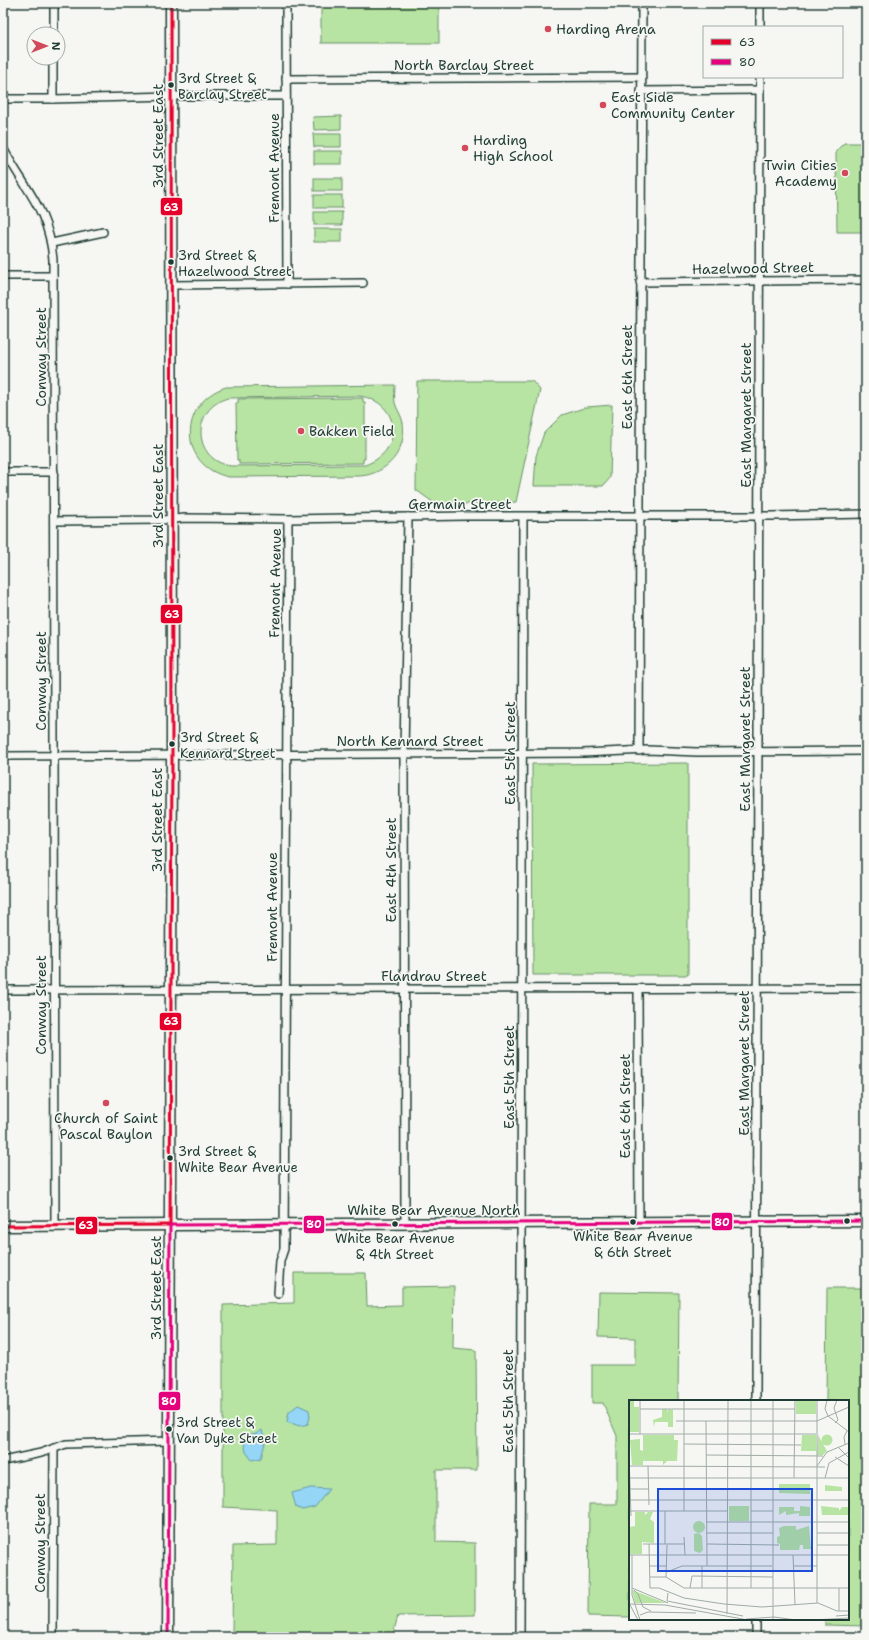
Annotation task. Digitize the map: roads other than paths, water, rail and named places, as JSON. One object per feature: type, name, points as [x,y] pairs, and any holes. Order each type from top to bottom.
[{"type":"street","points":[[54,3],[54,26]]},
{"type":"street","name":"3rd Street East","points":[[168,1637],[172,755],[171,3]]},
{"type":"street","name":"Fremont Avenue","points":[[286,3],[287,284]]},
{"type":"street","name":"East 6th Street","points":[[639,751],[642,3]]},
{"type":"street","points":[[760,3],[760,26]]},
{"type":"street","points":[[53,66],[53,99]]},
{"type":"street","name":"North Barclay Street","points":[[286,79],[641,77]]},
{"type":"street","name":"East Margaret Street","points":[[756,1400],[758,996],[756,988],[760,78]]},
{"type":"street","points":[[641,91],[760,90]]},
{"type":"street","points":[[3,99],[172,96],[286,96]]},
{"type":"street","name":"Conway Street","points":[[3,148],[43,213],[52,243],[54,472],[55,1226]]},
{"type":"street","points":[[52,243],[102,232]]},
{"type":"street","points":[[3,276],[53,276]]},
{"type":"street","name":"Hazelwood Street","points":[[640,282],[866,280]]},
{"type":"street","points":[[172,285],[363,282]]},
{"type":"street","points":[[3,472],[54,472]]},
{"type":"street","name":"Germain Street","points":[[54,521],[866,514]]},
{"type":"street","name":"East 4th Street","points":[[405,1223],[404,754],[408,517]]},
{"type":"street","name":"East 5th Street","points":[[520,1637],[523,517]]},
{"type":"street","name":"Fremont Avenue","points":[[278,1294],[280,1261],[284,1248],[288,519]]},
{"type":"street","name":"North Kennard Street","points":[[3,756],[54,757],[639,751],[866,751]]},
{"type":"street","name":"Flandrau Street","points":[[3,990],[866,988]]},
{"type":"street","name":"East 6th Street","points":[[638,989],[638,1224]]},
{"type":"street","name":"White Bear Avenue North","points":[[3,1226],[405,1223],[638,1224],[866,1221]]},
{"type":"street","points":[[3,1461],[66,1444],[170,1441]]},
{"type":"street","name":"Conway Street","points":[[53,1637],[54,1448]]},
{"type":"street","points":[[756,1620],[756,1637]]},
{"type":"water","points":[[298,1405],[309,1410],[310,1417],[308,1424],[300,1426],[287,1422],[289,1412]]},
{"type":"water","points":[[262,1430],[265,1443],[261,1458],[252,1460],[246,1452],[244,1441],[251,1434],[258,1433]]},
{"type":"water","points":[[311,1488],[329,1489],[315,1507],[302,1510],[296,1507],[292,1493]]},
{"type":"place","name":"Harding Arena","points":[[548,29]]},
{"type":"place","name":"3rd Street & Barclay Street","points":[[171,85]]},
{"type":"place","name":"East Side Community Center","points":[[603,105]]},
{"type":"place","name":"Harding High School","points":[[465,148]]},
{"type":"place","name":"Twin Cities Academy","points":[[845,173]]},
{"type":"place","name":"3rd Street & Hazelwood Street","points":[[171,262]]},
{"type":"place","name":"Bakken Field","points":[[301,431]]},
{"type":"place","name":"3rd Street & Kennard Street","points":[[172,744]]},
{"type":"place","name":"Church of Saint Pascal Baylon","points":[[106,1103]]},
{"type":"place","name":"3rd Street & White Bear Avenue","points":[[170,1158]]},
{"type":"place","name":"White Bear Avenue & 6th Street","points":[[633,1222]]},
{"type":"place","name":"White Bear Avenue & 4th Street","points":[[395,1224]]},
{"type":"place","name":"3rd Street & Van Dyke Street","points":[[169,1429]]}]
